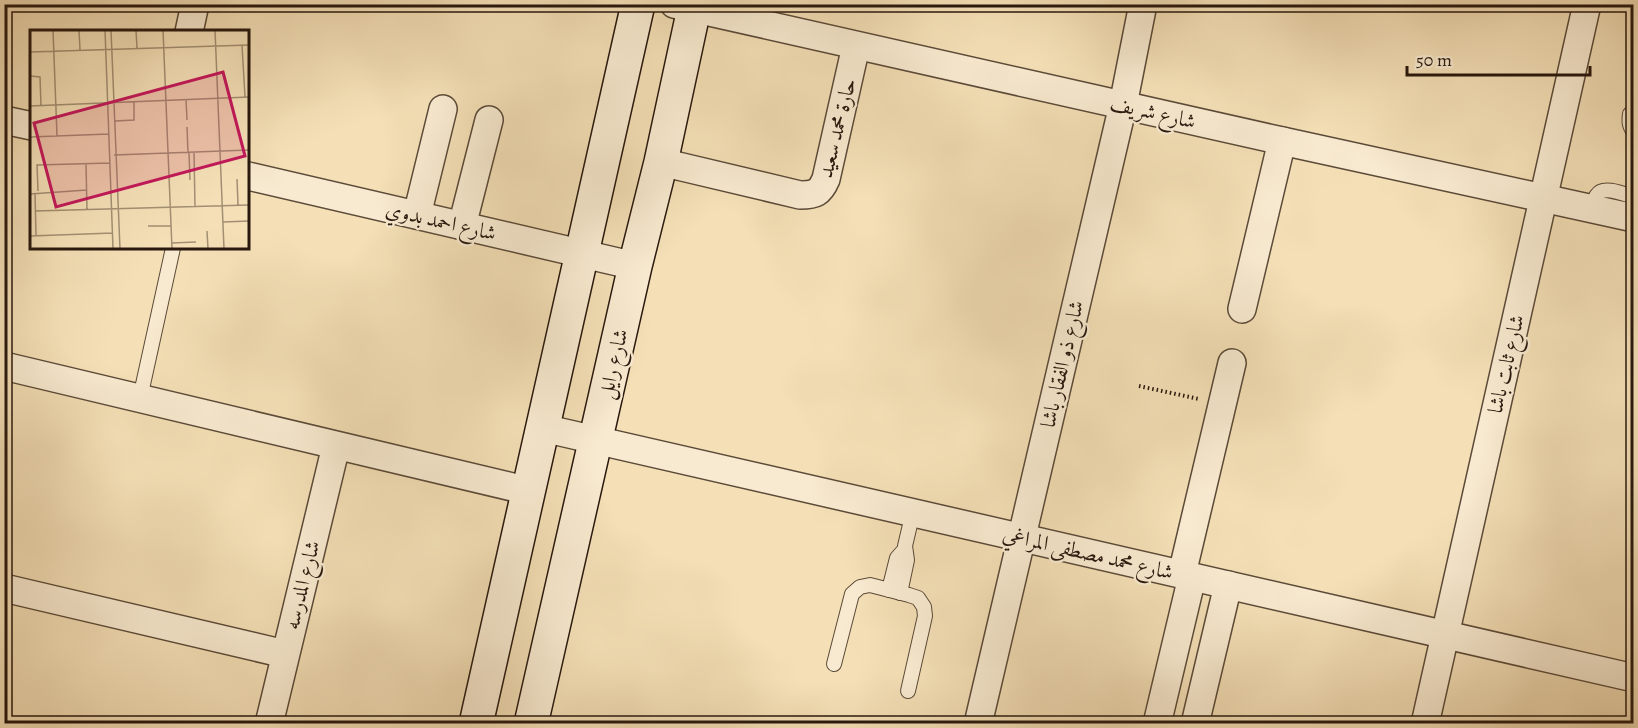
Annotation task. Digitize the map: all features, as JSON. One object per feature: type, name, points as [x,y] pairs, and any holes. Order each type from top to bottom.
[{"type":"street","points":[[189,30],[195,4]]},
{"type":"street","points":[[476,723],[638,4]]},
{"type":"street","name":"شارع ذو الفقار باشا","points":[[978,723],[1123,105],[1143,4]]},
{"type":"street","name":"شارع ثابت باشا","points":[[1425,723],[1587,4]]},
{"type":"street","name":"شارع شريف","points":[[687,6],[856,46],[1634,218]]},
{"type":"street","name":"شارع رايل","points":[[531,723],[635,266],[661,162],[687,6]]},
{"type":"street","name":"حارة محمد سعيد","points":[[661,162],[800,195],[818,191],[826,179],[856,46]]},
{"type":"street","points":[[417,215],[443,109]]},
{"type":"street","points":[[4,120],[30,126]]},
{"type":"street","points":[[462,226],[489,120]]},
{"type":"street","points":[[1242,309],[1282,141]]},
{"type":"street","name":"شارع احمد بدوي","points":[[249,176],[635,266]]},
{"type":"street","points":[[1158,723],[1232,363]]},
{"type":"street","points":[[4,366],[529,491]]},
{"type":"street","name":"شارع محمد مصطفى المراغي","points":[[543,428],[1634,678]]},
{"type":"street","name":"شارع المدرسه","points":[[269,723],[336,446]]},
{"type":"street","points":[[1195,723],[1228,585]]},
{"type":"street","points":[[4,588],[285,654]]},
{"type":"lane","points":[[1630,114],[1630,128],[1634,132]]},
{"type":"lane","points":[[1593,209],[1596,196],[1604,190],[1634,197]]},
{"type":"lane","points":[[140,398],[173,249]]},
{"type":"lane","points":[[894,591],[897,558],[905,549],[913,513]]},
{"type":"lane","points":[[834,664],[852,594],[860,587],[870,585],[918,598],[924,607],[925,616],[908,691]]},
{"type":"path","points":[[1139,386],[1223,404]]}]
